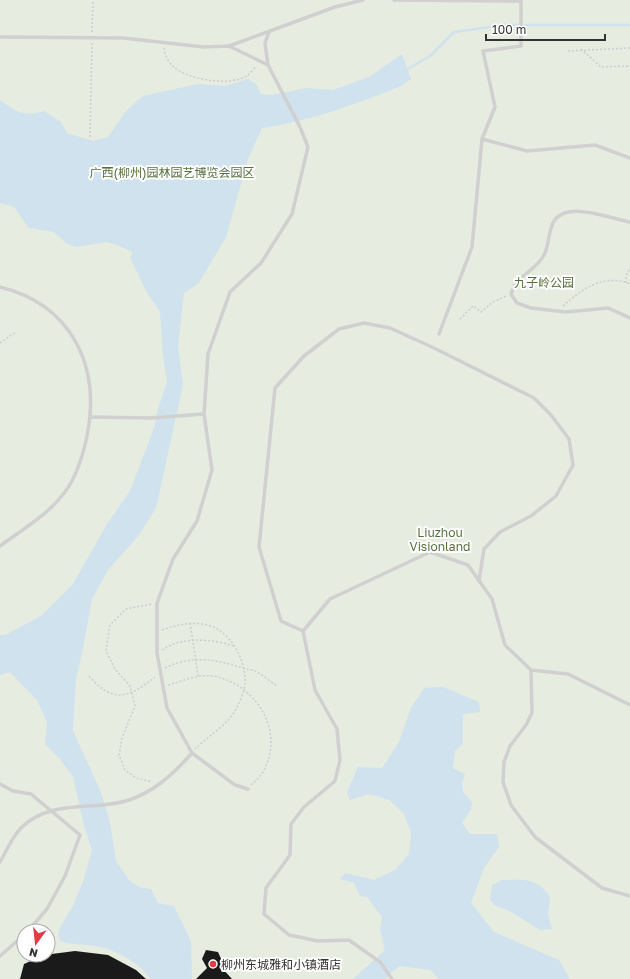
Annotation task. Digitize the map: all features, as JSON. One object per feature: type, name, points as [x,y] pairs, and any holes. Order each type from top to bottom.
[{"type":"lane","points":[[0,37],[123,38],[204,47],[229,46],[335,7],[363,0]]},
{"type":"lane","points":[[394,0],[520,0],[521,46],[483,51],[495,107],[482,139],[472,247],[439,334]]},
{"type":"lane","points":[[248,789],[235,785],[192,753],[167,708],[157,653],[156,632],[157,603],[173,559],[197,521],[212,470],[204,414],[208,354],[230,292],[261,263],[292,214],[308,147],[279,83],[268,65],[265,43],[269,32]]},
{"type":"lane","points":[[229,46],[268,65]]},
{"type":"lane","points":[[482,139],[527,152],[595,145],[630,158]]},
{"type":"lane","points":[[630,222],[598,212],[583,211],[565,213],[553,222],[544,256],[530,272],[519,278],[513,286],[511,294],[517,303],[531,308],[566,312],[608,308],[630,318]]},
{"type":"lane","points":[[0,286],[18,291],[41,304],[67,328],[85,362],[90,379],[91,417],[78,470],[66,492],[48,512],[0,546]]},
{"type":"lane","points":[[304,631],[281,621],[259,547],[275,388],[304,356],[339,329],[364,322],[390,328],[432,347],[534,398],[551,414],[569,439],[574,465],[556,496],[531,516],[500,532],[484,549],[479,581]]},
{"type":"lane","points":[[91,417],[150,418],[204,414]]},
{"type":"lane","points":[[392,979],[380,962],[349,940],[318,941],[289,935],[264,914],[266,888],[290,855],[291,824],[304,808],[335,781],[340,760],[337,729],[315,690],[304,631],[330,599],[430,552],[468,565],[492,599],[505,645],[531,670],[568,674],[630,705]]},
{"type":"lane","points":[[531,670],[532,713],[526,725],[510,746],[504,762],[503,782],[511,805],[536,837],[602,888],[630,896]]},
{"type":"lane","points":[[0,862],[20,828],[34,819],[51,811],[68,807],[125,802],[161,784],[192,753]]},
{"type":"lane","points":[[0,784],[13,791],[31,794],[80,835],[65,876],[47,909],[35,923]]},
{"type":"lane","points":[[0,956],[16,942]]},
{"type":"path","points":[[90,137],[93,0]]},
{"type":"path","points":[[163,42],[164,52],[174,67],[189,75],[212,81],[232,80],[248,75],[260,61]]},
{"type":"path","points":[[568,51],[581,49],[630,48]]},
{"type":"path","points":[[581,49],[601,66],[630,66]]},
{"type":"path","points":[[626,283],[626,276],[630,268]]},
{"type":"path","points":[[557,311],[592,284],[610,280],[630,284]]},
{"type":"path","points":[[460,319],[473,306],[481,312],[493,302],[511,294]]},
{"type":"path","points":[[0,343],[16,332]]},
{"type":"path","points":[[157,603],[126,608],[110,625],[106,651],[115,669],[130,686],[135,706],[122,738],[119,755],[125,770],[136,778],[161,784]]},
{"type":"path","points":[[156,632],[183,623],[209,625],[224,634],[235,646],[243,669],[245,683],[244,688],[239,703],[231,717],[192,753]]},
{"type":"path","points":[[190,623],[194,641],[198,676]]},
{"type":"path","points":[[157,653],[165,648],[181,642],[218,641],[235,646]]},
{"type":"path","points":[[89,676],[108,693],[123,696],[132,692],[165,668],[177,662],[196,658],[230,663],[243,669],[256,671],[277,686]]},
{"type":"path","points":[[163,687],[198,676],[213,676],[244,688],[252,696],[263,711],[271,736],[270,753],[263,772],[248,789]]},
{"type":"green space","points":[[0,0],[630,0],[630,979],[0,979]]},
{"type":"water","points":[[402,54],[411,79],[401,86],[316,116],[262,128],[248,159],[226,237],[199,283],[184,293],[178,346],[183,385],[156,508],[139,535],[108,570],[92,599],[76,678],[73,731],[100,790],[110,822],[116,861],[129,880],[139,887],[151,889],[158,903],[174,906],[191,941],[192,979],[150,979],[134,962],[111,950],[96,946],[60,941],[58,934],[60,927],[73,906],[84,879],[92,850],[84,826],[73,777],[60,759],[45,744],[47,722],[37,700],[10,672],[0,675],[0,635],[5,635],[41,616],[73,584],[107,524],[130,491],[154,428],[158,409],[167,382],[163,356],[160,312],[146,291],[130,257],[133,252],[107,242],[77,247],[67,244],[54,232],[29,228],[14,207],[0,203],[0,100],[11,108],[20,112],[31,114],[44,111],[61,122],[67,133],[93,141],[108,137],[126,111],[143,96],[198,84],[225,86],[248,79],[256,84],[261,94],[273,95],[306,88],[333,90],[369,77]]},
{"type":"water","points":[[443,687],[479,702],[480,712],[463,714],[463,743],[455,751],[453,768],[465,774],[462,782],[463,792],[472,802],[471,809],[462,823],[470,834],[497,834],[499,847],[484,868],[471,903],[494,932],[559,960],[570,979],[439,979],[430,970],[399,966],[385,979],[353,979],[385,950],[380,930],[382,917],[367,897],[360,896],[354,883],[340,879],[345,873],[374,880],[395,870],[409,854],[411,832],[404,814],[389,800],[369,794],[350,800],[347,792],[358,767],[382,768],[399,742],[411,708],[424,688]]},
{"type":"water","points":[[502,880],[524,880],[540,886],[550,897],[548,914],[552,929],[540,930],[510,911],[494,905],[490,899],[492,885]]},
{"type":"building","name":"柳州东城雅和小镇酒店","points":[[206,950],[218,952],[222,961],[221,967],[232,979],[196,979],[207,968],[202,959]]},
{"type":"building","points":[[75,951],[108,955],[136,970],[146,979],[20,979],[24,964],[56,963],[56,953]]},
{"type":"waterway","points":[[406,70],[430,56],[454,32],[505,25],[630,25]]},
{"type":"place","name":"柳州东城雅和小镇酒店","points":[[213,964]]},
{"type":"park label","name":"广西(柳州)园林园艺博览会园区","points":[[172,172]]},
{"type":"park label","name":"九子岭公园","points":[[544,282]]},
{"type":"park label","name":"Liuzhou Visionland","points":[[440,539]]}]
